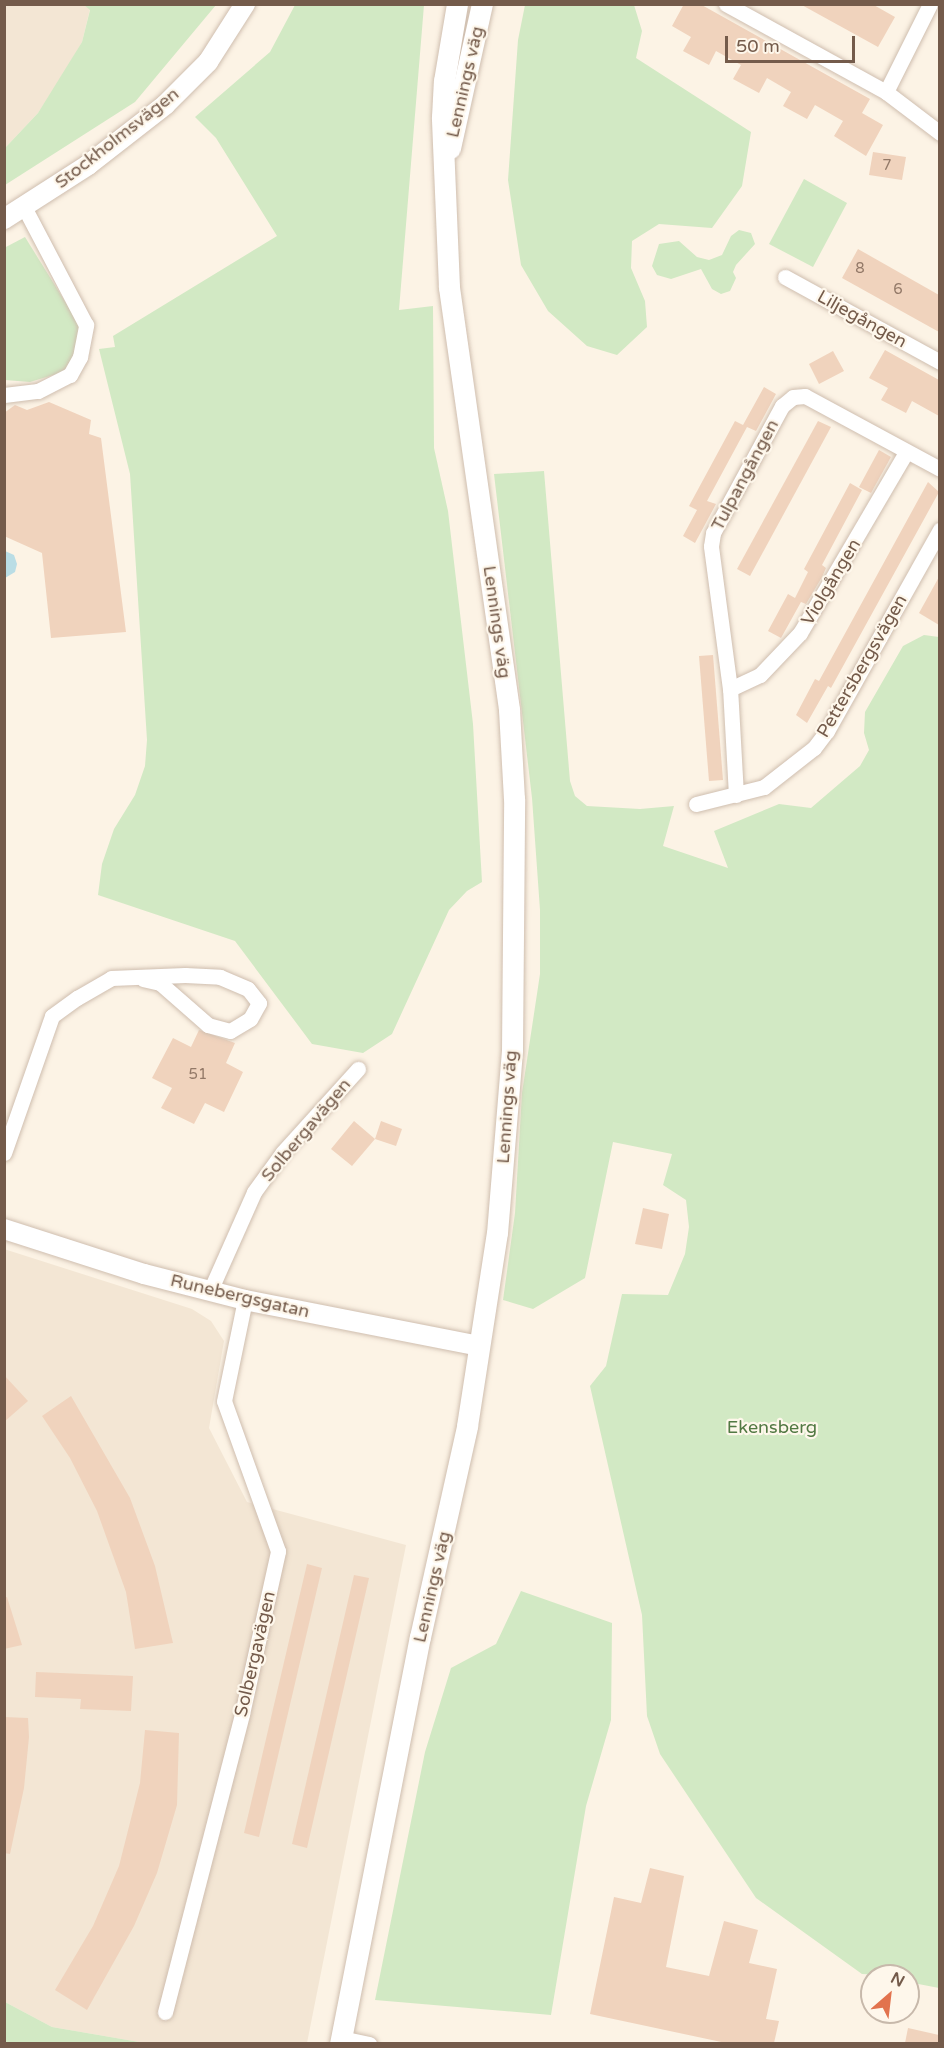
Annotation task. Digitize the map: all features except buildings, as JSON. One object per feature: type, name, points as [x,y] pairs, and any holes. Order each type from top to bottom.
[{"type":"main road","name":"Lennings väg","points":[[340,2041],[417,1649],[467,1426],[497,1233],[512,1050],[514,799],[509,709],[449,287],[444,81],[457,4]]},
{"type":"main road","name":"Lennings väg","points":[[446,160],[459,117],[482,4]]},
{"type":"street","name":"Stockholmsvägen","points":[[4,219],[88,165],[165,105],[208,62],[245,4]]},
{"type":"street","points":[[726,4],[886,92],[939,133]]},
{"type":"street","points":[[886,92],[930,4]]},
{"type":"street","points":[[4,395],[38,391],[70,375],[80,357],[86,325],[24,207]]},
{"type":"street","name":"Liljegången","points":[[784,277],[939,362]]},
{"type":"street","name":"Tulpangången","points":[[736,795],[730,689],[711,546],[713,533],[782,406],[793,397],[805,396],[939,469]]},
{"type":"street","name":"Violgången","points":[[730,689],[760,675],[800,633],[906,452]]},
{"type":"street","name":"Pettersbergsvägen","points":[[696,804],[764,787],[790,769],[827,731],[939,530]]},
{"type":"street","points":[[4,1154],[52,1016],[111,978],[220,977],[248,989],[259,1003],[250,1019],[230,1031],[208,1025],[160,982],[143,979]]},
{"type":"street","name":"Solbergavägen","points":[[210,1291],[254,1192],[283,1152],[358,1069]]},
{"type":"street","name":"Runebergsgatan","points":[[4,1229],[245,1300],[479,1346]]},
{"type":"street","name":"Solbergavägen","points":[[165,2012],[242,1714],[278,1551],[224,1401],[245,1300]]},
{"type":"street","points":[[340,2041],[369,2043]]},
{"type":"shaded area","points":[[5,5],[84,5],[90,9],[82,42],[62,77],[38,113],[5,148]]},
{"type":"shaded area","points":[[4,1249],[192,1309],[211,1321],[224,1341],[209,1428],[247,1502],[406,1545],[307,2043],[145,2043],[52,2027],[5,2002]]},
{"type":"green space","points":[[84,5],[216,5],[135,102],[5,185],[5,148],[38,113],[82,42],[90,10]]},
{"type":"green space","points":[[295,5],[424,5],[399,310],[433,306],[434,448],[448,511],[473,724],[482,882],[467,891],[449,910],[392,1034],[363,1053],[312,1044],[235,941],[98,895],[102,864],[114,829],[135,795],[145,766],[147,740],[130,474],[99,349],[115,347],[113,336],[277,236],[216,138],[195,117],[270,52]]},
{"type":"green space","points":[[525,5],[634,5],[642,31],[636,58],[751,132],[742,186],[712,228],[659,224],[632,241],[631,268],[645,301],[647,327],[617,355],[587,346],[548,311],[521,265],[508,180],[518,40]]},
{"type":"green space","points":[[804,179],[847,203],[813,267],[769,244]]},
{"type":"green space","points":[[739,230],[751,233],[755,244],[736,265],[733,272],[736,278],[730,291],[721,294],[712,289],[701,269],[671,279],[657,275],[652,266],[659,244],[679,241],[697,257],[709,260],[722,255],[731,236]]},
{"type":"green space","points":[[25,237],[87,337],[63,372],[30,382],[5,380],[4,248]]},
{"type":"green space","name":"Ekensberg","points":[[544,471],[570,781],[575,796],[587,806],[640,809],[674,806],[663,846],[728,868],[714,831],[779,804],[811,808],[860,766],[869,750],[864,733],[865,712],[903,646],[924,635],[939,637],[939,1988],[920,1984],[920,1964],[860,1964],[860,1973],[756,1898],[660,1754],[647,1716],[642,1615],[590,1386],[606,1366],[622,1294],[668,1295],[685,1254],[689,1227],[686,1200],[663,1185],[672,1154],[613,1142],[585,1278],[533,1309],[503,1300],[515,1213],[522,1093],[540,974],[540,910],[532,798],[494,474]]},
{"type":"green space","points":[[521,1591],[612,1623],[611,1720],[586,1806],[551,2015],[375,2000],[425,1752],[451,1668],[496,1644]]},
{"type":"green space","points":[[5,2002],[52,2027],[145,2043],[5,2043]]},
{"type":"water","points":[[5,551],[14,555],[17,564],[15,572],[5,578]]}]
